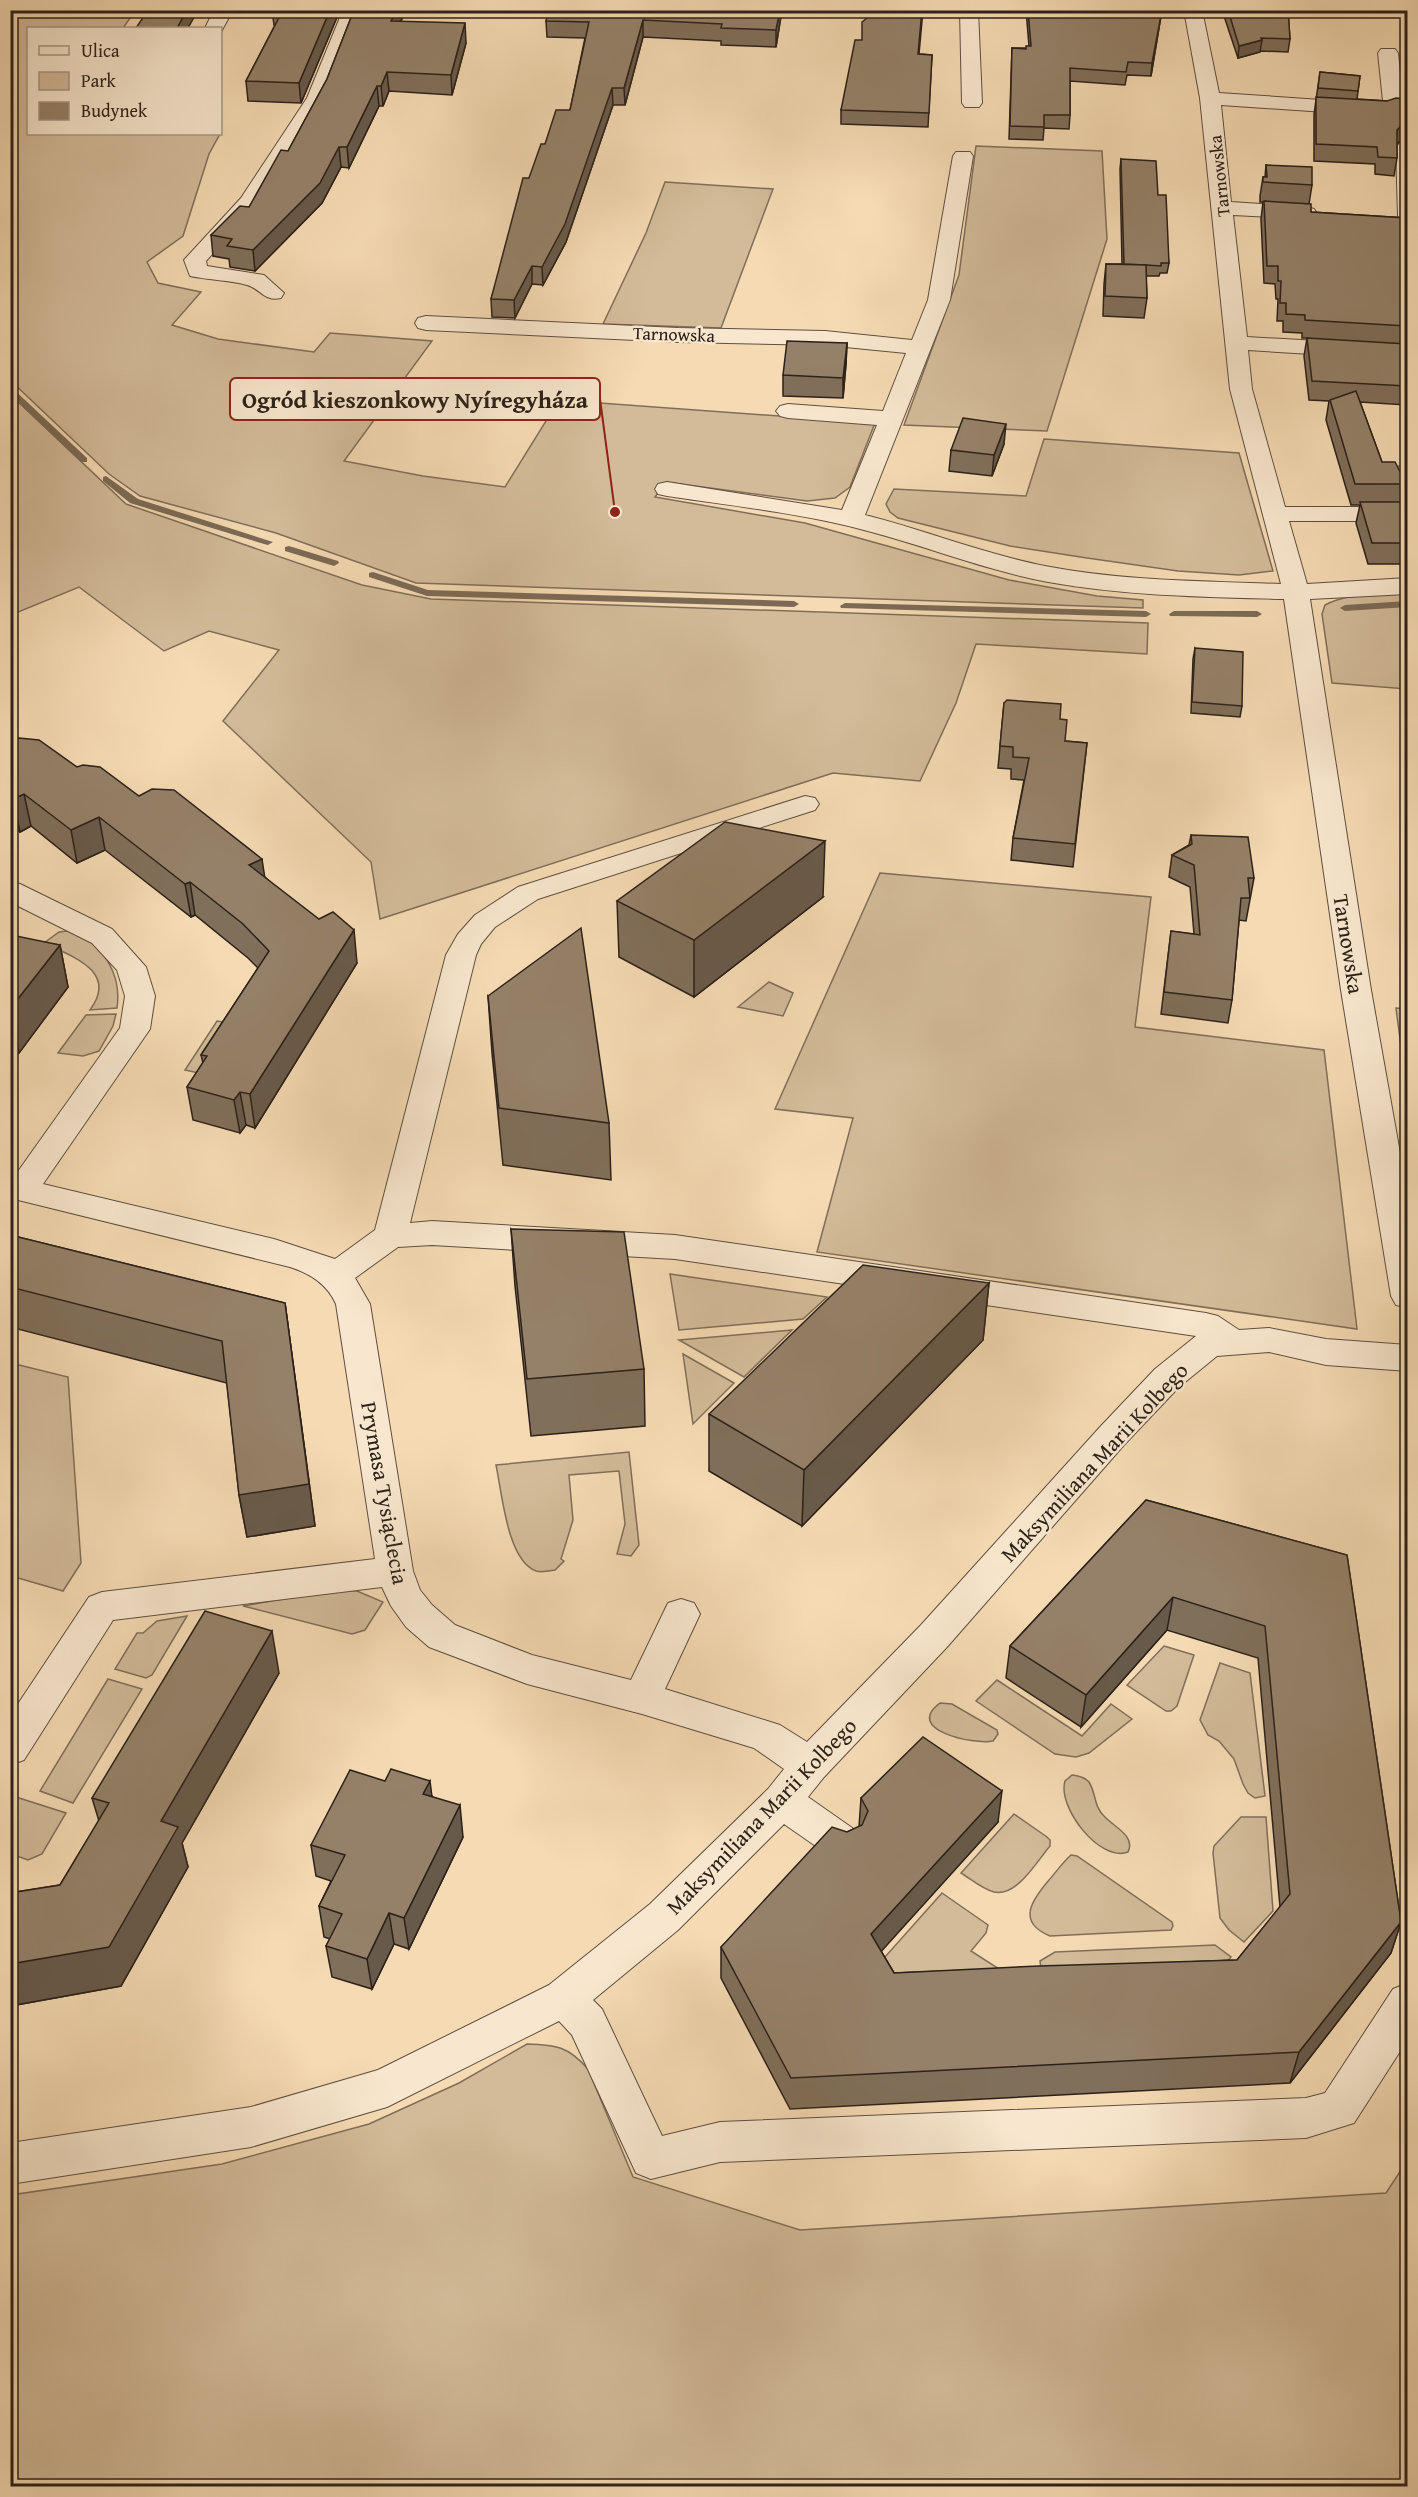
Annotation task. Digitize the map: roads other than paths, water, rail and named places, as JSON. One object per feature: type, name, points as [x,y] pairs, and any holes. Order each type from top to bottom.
[{"type":"street","points":[[215,27],[224,10]]},
{"type":"street","points":[[273,293],[256,280],[198,271],[195,260],[249,202],[317,98],[352,10]]},
{"type":"street","points":[[969,10],[972,103]]},
{"type":"street","name":"Tarnowska","points":[[1193,10],[1210,98],[1241,389],[1296,592],[1356,990],[1407,1296]]},
{"type":"street","points":[[1210,98],[1384,110],[1393,103],[1388,53]]},
{"type":"street","points":[[1384,218],[1407,218],[1406,147]]},
{"type":"street","points":[[851,519],[939,300],[963,156]]},
{"type":"street","points":[[1222,208],[1326,215]]},
{"type":"street","name":"Tarnowska","points":[[426,323],[678,335],[825,338],[920,348]]},
{"type":"street","points":[[1236,343],[1407,352]]},
{"type":"street","points":[[788,411],[891,419]]},
{"type":"street","points":[[1407,473],[1401,473],[1407,491]]},
{"type":"street","points":[[667,489],[851,519],[1026,569],[1085,579],[1151,586],[1296,592],[1407,586]]},
{"type":"street","points":[[1275,514],[1407,513]]},
{"type":"street","points":[[390,1236],[461,955],[468,941],[485,921],[528,893],[805,804]]},
{"type":"street","points":[[10,890],[102,936],[131,967],[140,996],[135,1029],[16,1188],[274,1251],[314,1263],[336,1275],[390,1236],[432,1233],[675,1247],[1206,1325],[1231,1341]]},
{"type":"street","name":"Prymasa Tysiąclecia","points":[[336,1275],[347,1288],[353,1304],[395,1571],[404,1596],[420,1616],[442,1636],[527,1669],[642,1698],[766,1736],[810,1765]]},
{"type":"street","name":"Maksymiliana Marii Kolbego","points":[[10,2164],[251,2127],[387,2087],[564,1998],[664,1917],[782,1801],[810,1765],[934,1636],[1112,1436],[1167,1378],[1209,1344],[1269,1340],[1326,1352],[1407,1359]]},
{"type":"street","points":[[10,1749],[102,1607],[395,1571]]},
{"type":"street","points":[[642,1698],[681,1614]]},
{"type":"street","points":[[782,1801],[844,1844]]},
{"type":"street","points":[[564,1998],[587,2022],[651,2159],[720,2142],[1306,2118],[1339,2109],[1407,2002]]},
{"type":"waterway","points":[[10,389],[84,460]]},
{"type":"waterway","points":[[106,479],[134,501],[268,542]]},
{"type":"waterway","points":[[289,549],[334,563]]},
{"type":"waterway","points":[[373,575],[427,593],[794,604]]},
{"type":"waterway","points":[[1345,608],[1408,604]]},
{"type":"waterway","points":[[845,606],[1146,614]]},
{"type":"waterway","points":[[1174,614],[1257,614]]},
{"type":"place","name":"Ogród kieszonkowy Nyíregyháza","points":[[615,512]]}]
